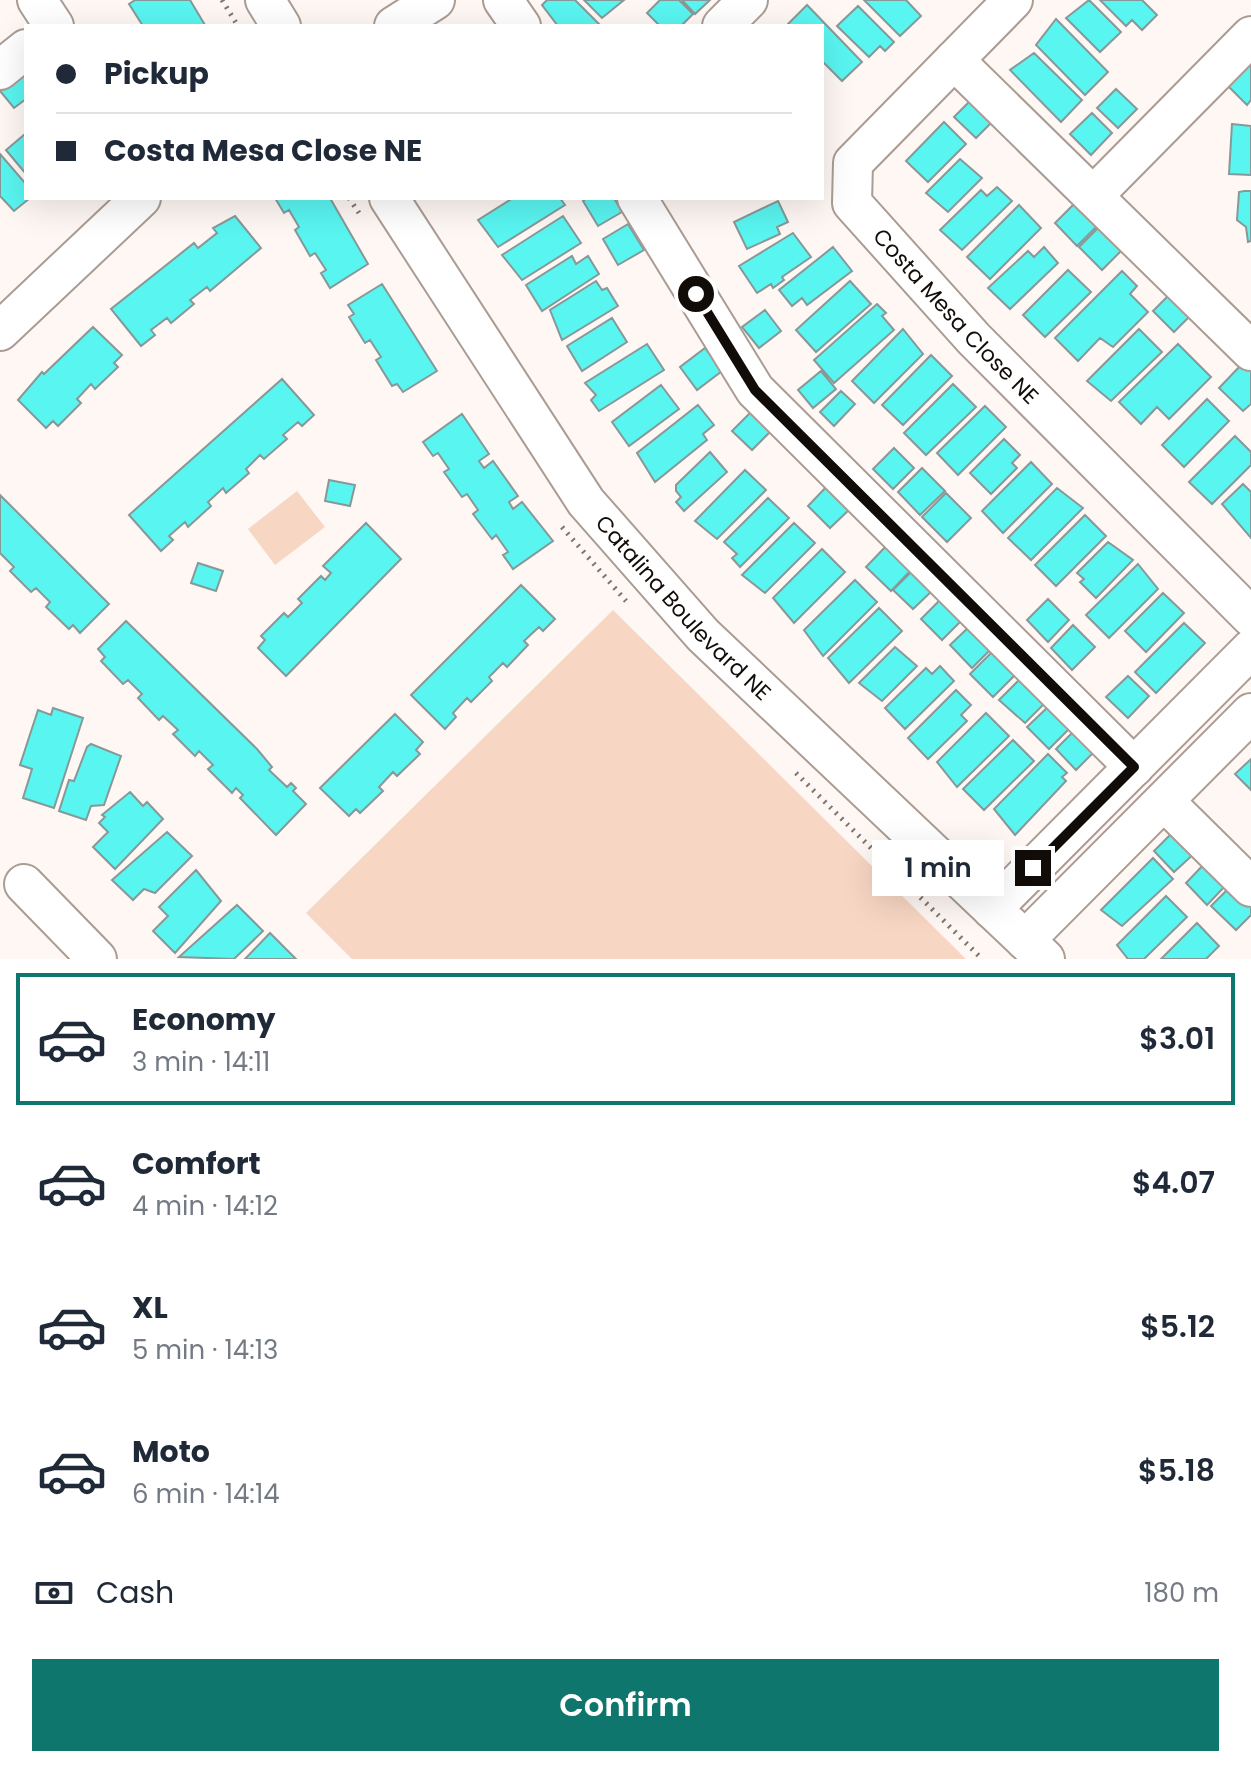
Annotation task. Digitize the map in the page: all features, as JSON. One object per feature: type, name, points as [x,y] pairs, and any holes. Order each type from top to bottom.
[{"type":"street","points":[[37,0],[53,24]]},
{"type":"street","points":[[265,0],[280,24]]},
{"type":"street","points":[[397,24],[435,0]]},
{"type":"street","points":[[503,0],[520,24]]},
{"type":"street","points":[[724,24],[748,0]]},
{"type":"street","name":"Costa Mesa Close NE","points":[[1013,0],[853,163],[852,203],[974,339],[1251,617]]},
{"type":"street","points":[[1093,196],[1251,36]]},
{"type":"street","points":[[0,70],[24,51]]},
{"type":"street","points":[[954,60],[1251,351]]},
{"type":"street","points":[[0,331],[139,200]]},
{"type":"street","name":"Catalina Boulevard NE","points":[[390,200],[586,502],[703,635],[1035,949]]},
{"type":"street","points":[[638,200],[755,390],[1134,767]]},
{"type":"street","points":[[992,909],[1251,649]]},
{"type":"street","points":[[1035,949],[1164,801],[1251,713]]},
{"type":"street","points":[[1164,801],[1251,887]]},
{"type":"street","points":[[24,884],[97,959]]},
{"type":"path","points":[[222,0],[237,24]]},
{"type":"shaded area","points":[[297,491],[325,527],[275,565],[248,529]]},
{"type":"shaded area","points":[[613,610],[966,959],[352,959],[306,913]]},
{"type":"building","points":[[135,0],[190,0],[204,24],[142,24],[129,4]]},
{"type":"building","points":[[547,0],[575,0],[599,24],[556,24],[542,5]]},
{"type":"building","points":[[584,0],[624,0],[602,18]]},
{"type":"building","points":[[660,0],[679,0],[693,14],[683,24],[658,24],[647,13]]},
{"type":"building","points":[[682,0],[710,0],[695,14]]},
{"type":"building","points":[[864,0],[906,0],[921,16],[900,36]]},
{"type":"building","points":[[1089,0],[1121,32],[1100,52],[1066,18]]},
{"type":"building","points":[[1100,0],[1142,0],[1157,15],[1142,30],[1132,20],[1126,26]]},
{"type":"building","points":[[807,5],[862,62],[842,81],[824,63],[824,24],[788,24]]},
{"type":"building","points":[[858,6],[894,42],[885,51],[880,46],[869,57],[837,26]]},
{"type":"building","points":[[1056,19],[1108,72],[1085,95],[1036,45]]},
{"type":"building","points":[[1034,53],[1082,100],[1061,122],[1010,70]]},
{"type":"building","points":[[1245,58],[1251,64],[1251,100],[1247,105],[1223,81]]},
{"type":"building","points":[[24,69],[24,100],[14,108],[0,91],[0,78]]},
{"type":"building","points":[[1116,89],[1137,109],[1118,128],[1097,108]]},
{"type":"building","points":[[975,96],[997,117],[976,138],[954,117]]},
{"type":"building","points":[[1092,113],[1112,133],[1091,155],[1070,134]]},
{"type":"building","points":[[944,122],[966,144],[928,182],[906,161]]},
{"type":"building","points":[[1232,124],[1251,126],[1251,175],[1229,174]]},
{"type":"building","points":[[24,135],[24,172],[6,150]]},
{"type":"building","points":[[0,154],[24,182],[24,200],[28,200],[14,211],[0,196]]},
{"type":"building","points":[[960,159],[982,178],[948,212],[926,193]]},
{"type":"building","points":[[997,187],[1012,201],[962,250],[940,230],[981,190],[987,196]]},
{"type":"building","points":[[1251,191],[1251,241],[1248,242],[1246,227],[1237,220],[1239,192]]},
{"type":"building","points":[[276,200],[331,200],[368,264],[330,288],[321,273],[326,270],[315,253],[310,256],[295,230],[299,227],[289,210],[284,213]]},
{"type":"building","points":[[510,200],[561,200],[565,205],[498,247],[478,220]]},
{"type":"building","points":[[615,200],[622,212],[598,226],[583,201]]},
{"type":"building","points":[[778,201],[788,222],[777,227],[780,234],[747,249],[734,222]]},
{"type":"building","points":[[1077,201],[1099,224],[1077,246],[1055,223]]},
{"type":"building","points":[[1019,205],[1041,228],[990,279],[967,257]]},
{"type":"building","points":[[235,216],[261,248],[210,291],[207,287],[190,300],[194,304],[171,323],[167,318],[151,330],[155,335],[141,346],[111,309],[194,243],[198,248],[217,233],[213,228]]},
{"type":"building","points":[[563,216],[581,243],[522,280],[502,255]]},
{"type":"building","points":[[628,224],[644,250],[618,265],[603,239]]},
{"type":"building","points":[[1102,224],[1125,247],[1102,270],[1079,247]]},
{"type":"building","points":[[793,233],[811,257],[782,277],[784,280],[773,288],[771,284],[757,293],[739,266]]},
{"type":"building","points":[[833,247],[852,271],[807,305],[802,298],[792,306],[779,290]]},
{"type":"building","points":[[1044,247],[1058,263],[1010,309],[988,288],[1028,251],[1034,257]]},
{"type":"building","points":[[572,256],[576,264],[588,256],[599,274],[542,311],[526,285]]},
{"type":"building","points":[[1068,270],[1091,292],[1045,337],[1023,315]]},
{"type":"building","points":[[1122,271],[1137,286],[1130,294],[1148,312],[1113,347],[1100,338],[1078,361],[1055,338]]},
{"type":"building","points":[[596,281],[602,290],[607,288],[618,306],[562,340],[550,310]]},
{"type":"building","points":[[850,281],[871,304],[816,352],[796,330]]},
{"type":"building","points":[[382,284],[437,371],[403,392],[397,384],[392,386],[376,360],[381,357],[370,340],[365,343],[349,317],[354,314],[348,305]]},
{"type":"building","points":[[1172,292],[1193,313],[1174,332],[1153,311]]},
{"type":"building","points":[[877,304],[886,313],[882,316],[894,330],[834,383],[814,360]]},
{"type":"building","points":[[765,310],[781,331],[759,348],[742,327]]},
{"type":"building","points":[[612,318],[627,342],[582,371],[567,346]]},
{"type":"building","points":[[93,327],[122,355],[114,363],[118,367],[95,389],[91,384],[77,399],[81,403],[58,426],[53,421],[46,428],[18,400],[42,372],[44,374]]},
{"type":"building","points":[[903,329],[923,354],[874,403],[852,381]]},
{"type":"building","points":[[1139,329],[1162,352],[1111,401],[1087,381]]},
{"type":"building","points":[[647,344],[664,370],[599,411],[591,400],[596,395],[585,383]]},
{"type":"building","points":[[1178,344],[1211,377],[1169,419],[1157,407],[1141,424],[1119,402]]},
{"type":"building","points":[[705,348],[722,371],[697,390],[680,367]]},
{"type":"building","points":[[931,355],[952,376],[903,425],[882,405]]},
{"type":"building","points":[[1243,363],[1251,370],[1251,404],[1243,411],[1219,388]]},
{"type":"building","points":[[821,371],[836,389],[813,408],[798,390]]},
{"type":"building","points":[[282,379],[314,415],[302,426],[298,422],[283,435],[287,439],[264,459],[260,455],[246,469],[249,473],[226,493],[223,488],[208,502],[211,506],[188,527],[185,522],[169,536],[173,540],[161,551],[129,515]]},
{"type":"building","points":[[953,384],[976,407],[926,455],[904,433]]},
{"type":"building","points":[[661,385],[679,409],[629,446],[612,422]]},
{"type":"building","points":[[841,391],[855,404],[834,426],[820,412]]},
{"type":"building","points":[[1207,399],[1229,421],[1184,467],[1162,445]]},
{"type":"building","points":[[698,405],[714,425],[703,434],[707,440],[655,482],[637,453]]},
{"type":"building","points":[[985,406],[1006,427],[958,475],[937,453]]},
{"type":"building","points":[[754,409],[774,428],[752,450],[732,431]]},
{"type":"building","points":[[462,414],[489,454],[479,461],[484,468],[493,461],[518,496],[509,502],[513,509],[522,502],[553,541],[513,569],[503,555],[508,552],[496,535],[492,539],[473,514],[478,510],[467,494],[462,497],[444,472],[449,469],[438,453],[433,456],[423,442]]},
{"type":"building","points":[[1235,436],[1251,452],[1251,465],[1212,504],[1189,482]]},
{"type":"building","points":[[1004,439],[1020,455],[1012,463],[1017,468],[991,494],[970,473]]},
{"type":"building","points":[[894,448],[914,468],[893,489],[873,469]]},
{"type":"building","points":[[710,452],[727,472],[684,511],[676,502],[681,497],[676,485]]},
{"type":"building","points":[[1031,462],[1052,484],[1003,533],[982,511]]},
{"type":"building","points":[[922,468],[945,491],[920,515],[898,492]]},
{"type":"building","points":[[745,470],[766,490],[717,539],[695,521]]},
{"type":"building","points":[[329,480],[355,485],[350,506],[325,501]]},
{"type":"building","points":[[829,484],[852,507],[830,528],[808,506]]},
{"type":"building","points":[[1243,484],[1251,492],[1251,538],[1222,504]]},
{"type":"building","points":[[1057,488],[1083,508],[1031,560],[1008,538]]},
{"type":"building","points":[[946,493],[971,518],[947,542],[922,517]]},
{"type":"building","points":[[0,495],[109,604],[80,633],[73,625],[69,629],[46,607],[50,602],[36,588],[31,592],[10,571],[14,567],[0,553]]},
{"type":"building","points":[[768,498],[789,518],[740,567],[732,558],[737,554],[724,542]]},
{"type":"building","points":[[1085,515],[1106,536],[1056,586],[1035,565]]},
{"type":"building","points":[[366,523],[401,559],[286,676],[258,648],[265,640],[261,636],[284,613],[288,617],[302,603],[298,599],[321,576],[325,580],[331,573],[323,566]]},
{"type":"building","points":[[794,523],[815,543],[765,593],[742,575]]},
{"type":"building","points":[[1108,542],[1133,560],[1096,598],[1080,582],[1084,579],[1077,573]]},
{"type":"building","points":[[889,543],[914,567],[891,591],[866,567]]},
{"type":"building","points":[[822,549],[845,572],[794,623],[773,598]]},
{"type":"building","points":[[198,563],[223,571],[216,591],[191,583]]},
{"type":"building","points":[[1138,564],[1158,589],[1109,638],[1086,615]]},
{"type":"building","points":[[915,568],[935,588],[913,609],[893,590]]},
{"type":"building","points":[[855,580],[877,602],[823,656],[804,630]]},
{"type":"building","points":[[521,585],[555,619],[543,631],[539,627],[524,641],[528,645],[507,667],[503,663],[489,677],[492,681],[471,702],[467,698],[453,713],[456,717],[445,729],[411,695]]},
{"type":"building","points":[[1163,593],[1184,613],[1146,652],[1125,631]]},
{"type":"building","points":[[943,597],[964,618],[942,640],[921,619]]},
{"type":"building","points":[[1048,599],[1069,620],[1048,642],[1027,620]]},
{"type":"building","points":[[879,608],[902,631],[849,683],[828,658]]},
{"type":"building","points":[[126,621],[257,749],[272,767],[269,770],[287,787],[291,783],[296,788],[293,791],[306,804],[276,835],[240,798],[243,795],[236,788],[232,793],[208,769],[213,765],[199,751],[195,756],[173,734],[178,730],[163,716],[159,720],[138,698],[142,694],[128,680],[123,684],[101,661],[105,657],[98,649]]},
{"type":"building","points":[[1184,623],[1205,643],[1156,693],[1135,672]]},
{"type":"building","points":[[971,625],[993,647],[972,668],[950,645]]},
{"type":"building","points":[[1073,625],[1095,647],[1072,670],[1051,648]]},
{"type":"building","points":[[895,647],[917,666],[882,701],[859,683]]},
{"type":"building","points":[[994,650],[1017,673],[993,697],[970,674]]},
{"type":"building","points":[[940,666],[954,681],[905,729],[885,708],[926,668],[932,674]]},
{"type":"building","points":[[1128,676],[1149,696],[1128,718],[1106,697]]},
{"type":"building","points":[[1021,678],[1044,704],[1025,723],[999,700]]},
{"type":"building","points":[[956,690],[971,705],[961,715],[967,721],[928,759],[908,738]]},
{"type":"building","points":[[1050,705],[1071,727],[1049,749],[1027,727]]},
{"type":"building","points":[[53,708],[83,718],[54,808],[23,798],[32,769],[20,765],[38,710],[51,715]]},
{"type":"building","points":[[986,713],[1009,736],[957,787],[937,762]]},
{"type":"building","points":[[395,714],[423,742],[416,750],[420,754],[397,776],[393,772],[379,787],[383,791],[360,813],[356,809],[349,816],[320,788]]},
{"type":"building","points":[[1076,729],[1096,750],[1076,770],[1056,749]]},
{"type":"building","points":[[1013,740],[1034,761],[984,810],[963,789]]},
{"type":"building","points":[[91,744],[121,756],[104,805],[91,806],[86,820],[59,811],[69,780],[74,781]]},
{"type":"building","points":[[1048,754],[1067,773],[1062,777],[1066,781],[1015,835],[994,809]]},
{"type":"building","points":[[1251,759],[1251,790],[1235,774]]},
{"type":"building","points":[[130,792],[143,806],[147,802],[163,819],[115,869],[93,847],[108,832],[99,823],[105,817],[102,815]]},
{"type":"building","points":[[1176,829],[1197,851],[1174,872],[1154,851]]},
{"type":"building","points":[[167,832],[192,856],[155,893],[144,889],[133,900],[112,880]]},
{"type":"building","points":[[1153,858],[1173,879],[1122,926],[1101,910]]},
{"type":"building","points":[[1207,861],[1228,883],[1207,905],[1186,883]]},
{"type":"building","points":[[196,870],[221,901],[175,953],[153,931],[168,916],[159,907]]},
{"type":"building","points":[[1232,885],[1251,904],[1251,915],[1236,930],[1211,906]]},
{"type":"building","points":[[1166,896],[1187,917],[1144,959],[1128,959],[1117,945]]},
{"type":"building","points":[[237,905],[263,931],[234,959],[179,957]]},
{"type":"building","points":[[1197,923],[1219,946],[1206,959],[1161,959]]},
{"type":"building","points":[[270,933],[296,959],[245,959]]},
{"type":"route","points":[[696,294],[755,390],[1134,767],[1033,868]]}]
